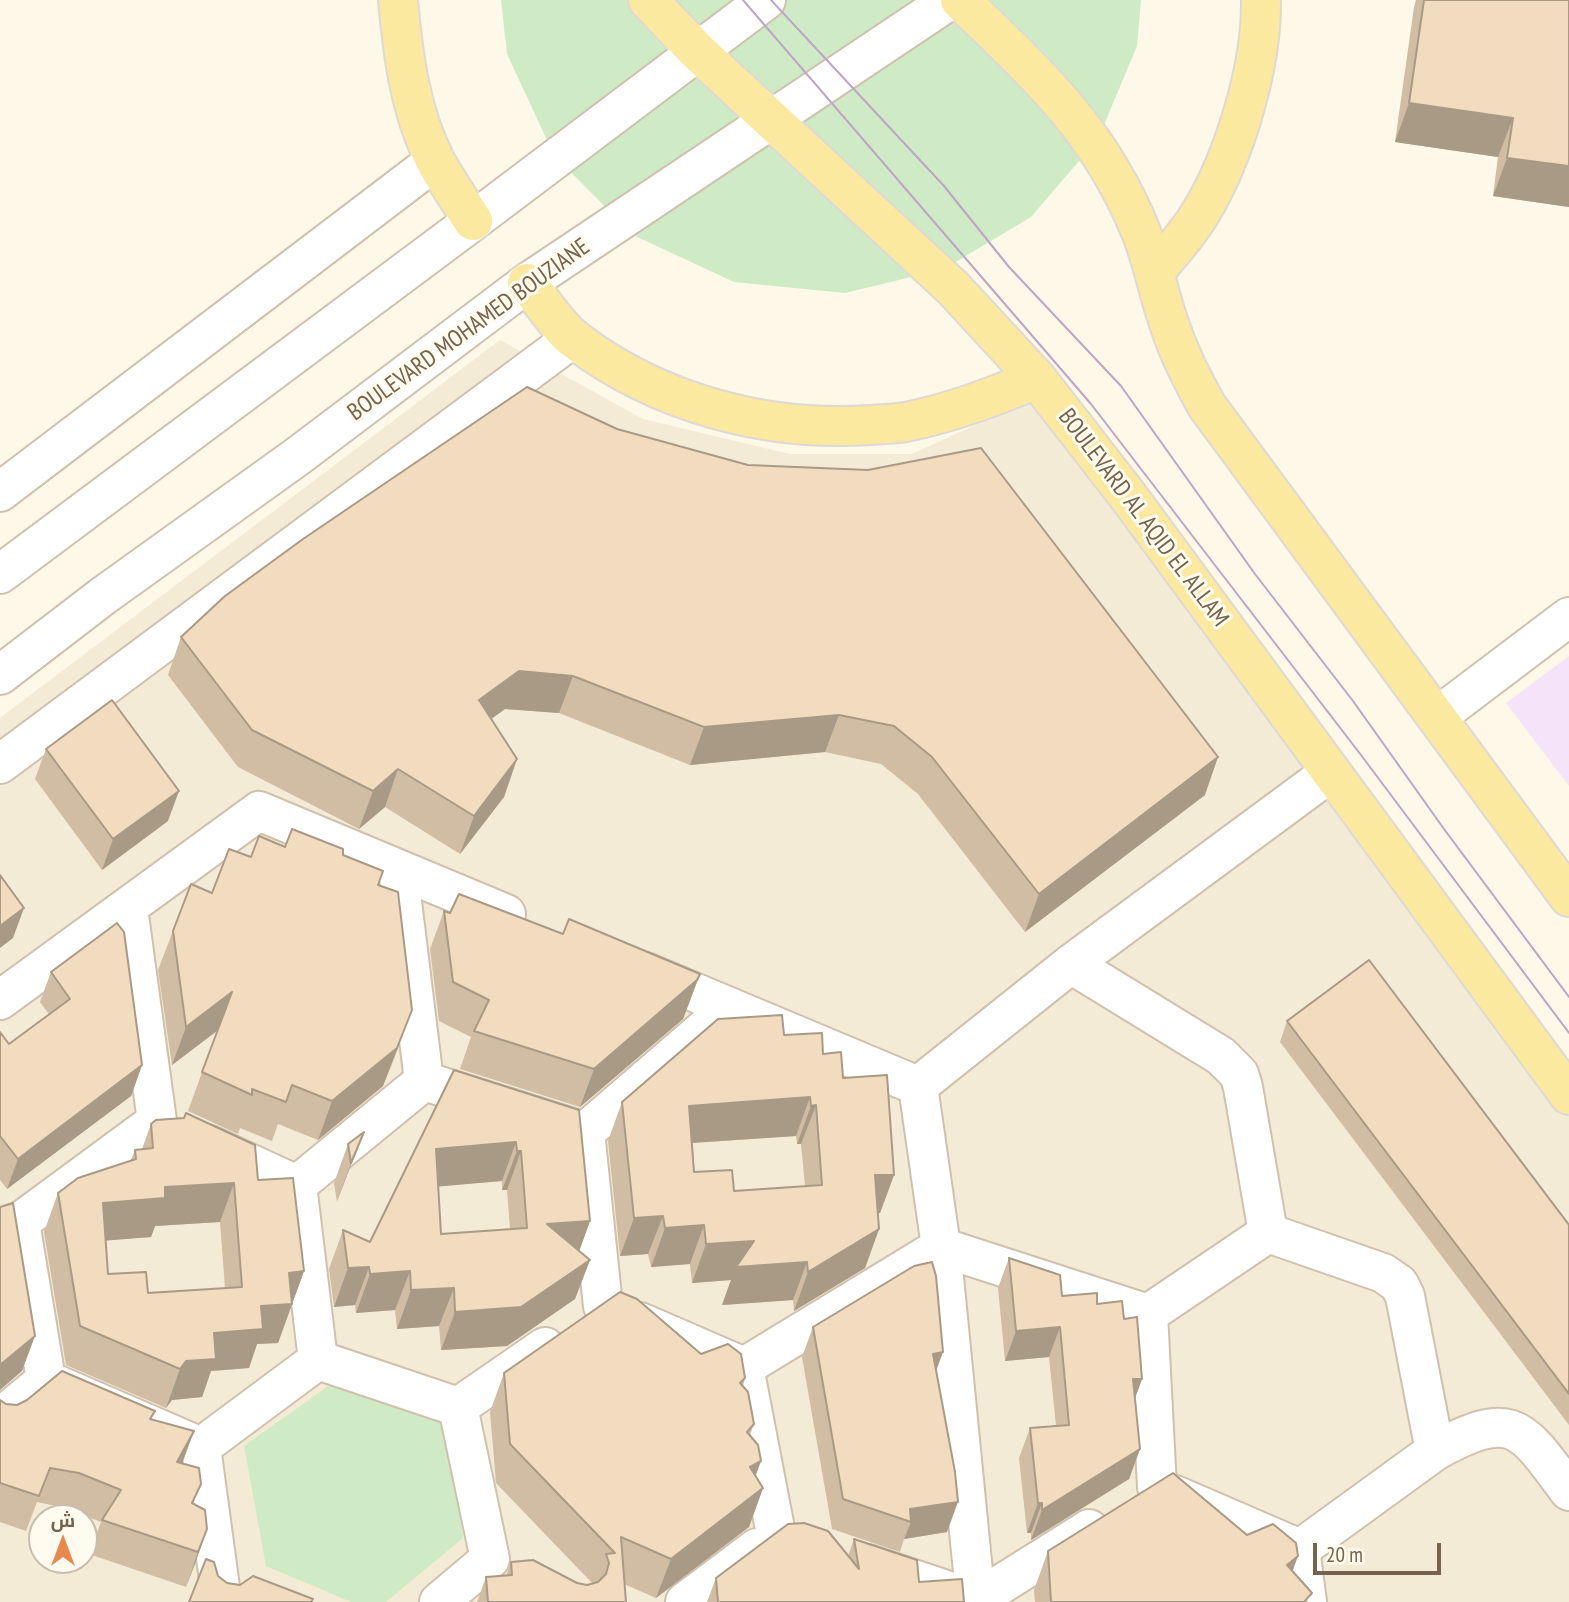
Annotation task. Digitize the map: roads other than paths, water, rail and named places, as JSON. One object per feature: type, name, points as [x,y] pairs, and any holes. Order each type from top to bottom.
[{"type":"main road","points":[[398,0],[402,53],[415,108],[435,161],[473,221]]},
{"type":"main road","name":"BOULEVARD AL AQID EL ALLAM","points":[[648,0],[698,52],[944,279],[1037,379],[1106,467],[1569,1095]]},
{"type":"main road","points":[[960,0],[1057,94],[1082,126],[1105,160],[1142,233],[1170,328],[1207,406],[1569,897]]},
{"type":"main road","points":[[1155,272],[1201,213],[1231,149],[1251,83],[1261,0]]},
{"type":"main road","points":[[527,283],[573,338],[632,376],[696,404],[764,421],[834,427],[915,419],[972,406],[1037,379]]},
{"type":"street","points":[[0,574],[765,0]]},
{"type":"street","name":"BOULEVARD MOHAMED BOUZIANE","points":[[0,675],[103,596],[298,456],[527,283],[950,0]]},
{"type":"street","points":[[0,492],[435,161]]},
{"type":"street","points":[[0,764],[573,338]]},
{"type":"street","points":[[1438,716],[1569,618]]},
{"type":"street","points":[[918,1086],[1071,964],[1331,772]]},
{"type":"street","points":[[0,1000],[259,811],[539,928]]},
{"type":"street","points":[[398,869],[424,1081]]},
{"type":"street","points":[[128,908],[157,1121]]},
{"type":"street","points":[[615,960],[918,1086]]},
{"type":"street","points":[[1071,964],[1221,1056],[1239,1074],[1268,1233]]},
{"type":"street","points":[[585,1132],[730,1007]]},
{"type":"street","points":[[424,1081],[585,1132]]},
{"type":"street","points":[[297,1185],[424,1081]]},
{"type":"street","points":[[918,1086],[941,1248],[976,1601]]},
{"type":"street","points":[[157,1121],[297,1185]]},
{"type":"street","points":[[46,1380],[10,1216],[157,1121]]},
{"type":"street","points":[[585,1132],[603,1306]]},
{"type":"street","points":[[297,1185],[318,1360]]},
{"type":"street","points":[[1148,1314],[1268,1233]]},
{"type":"street","points":[[1268,1233],[1383,1273],[1399,1284],[1410,1318],[1435,1451]]},
{"type":"street","points":[[744,1367],[941,1248],[1148,1314]]},
{"type":"street","points":[[603,1306],[744,1367]]},
{"type":"street","points":[[458,1407],[603,1306]]},
{"type":"street","points":[[1148,1314],[1157,1487]]},
{"type":"street","points":[[318,1360],[458,1407]]},
{"type":"street","points":[[201,1447],[318,1360]]},
{"type":"street","points":[[744,1367],[776,1534]]},
{"type":"street","points":[[0,1418],[46,1380]]},
{"type":"street","points":[[46,1380],[201,1447]]},
{"type":"street","points":[[458,1407],[490,1559]]},
{"type":"street","points":[[1300,1549],[1435,1451],[1465,1434],[1506,1426],[1519,1431],[1540,1451],[1569,1490]]},
{"type":"street","points":[[201,1447],[222,1602]]},
{"type":"street","points":[[976,1601],[1157,1487]]},
{"type":"street","points":[[1157,1487],[1300,1549]]},
{"type":"street","points":[[776,1534],[976,1601]]},
{"type":"street","points":[[685,1602],[776,1534]]},
{"type":"street","points":[[1300,1549],[1307,1602]]},
{"type":"street","points":[[490,1559],[526,1578]]},
{"type":"street","points":[[439,1602],[490,1559]]},
{"type":"tram line","points":[[743,0],[1091,404],[1361,755],[1569,1033]]},
{"type":"tram line","points":[[771,0],[944,186],[1009,267],[1121,386],[1255,574],[1353,701],[1569,997]]}]
